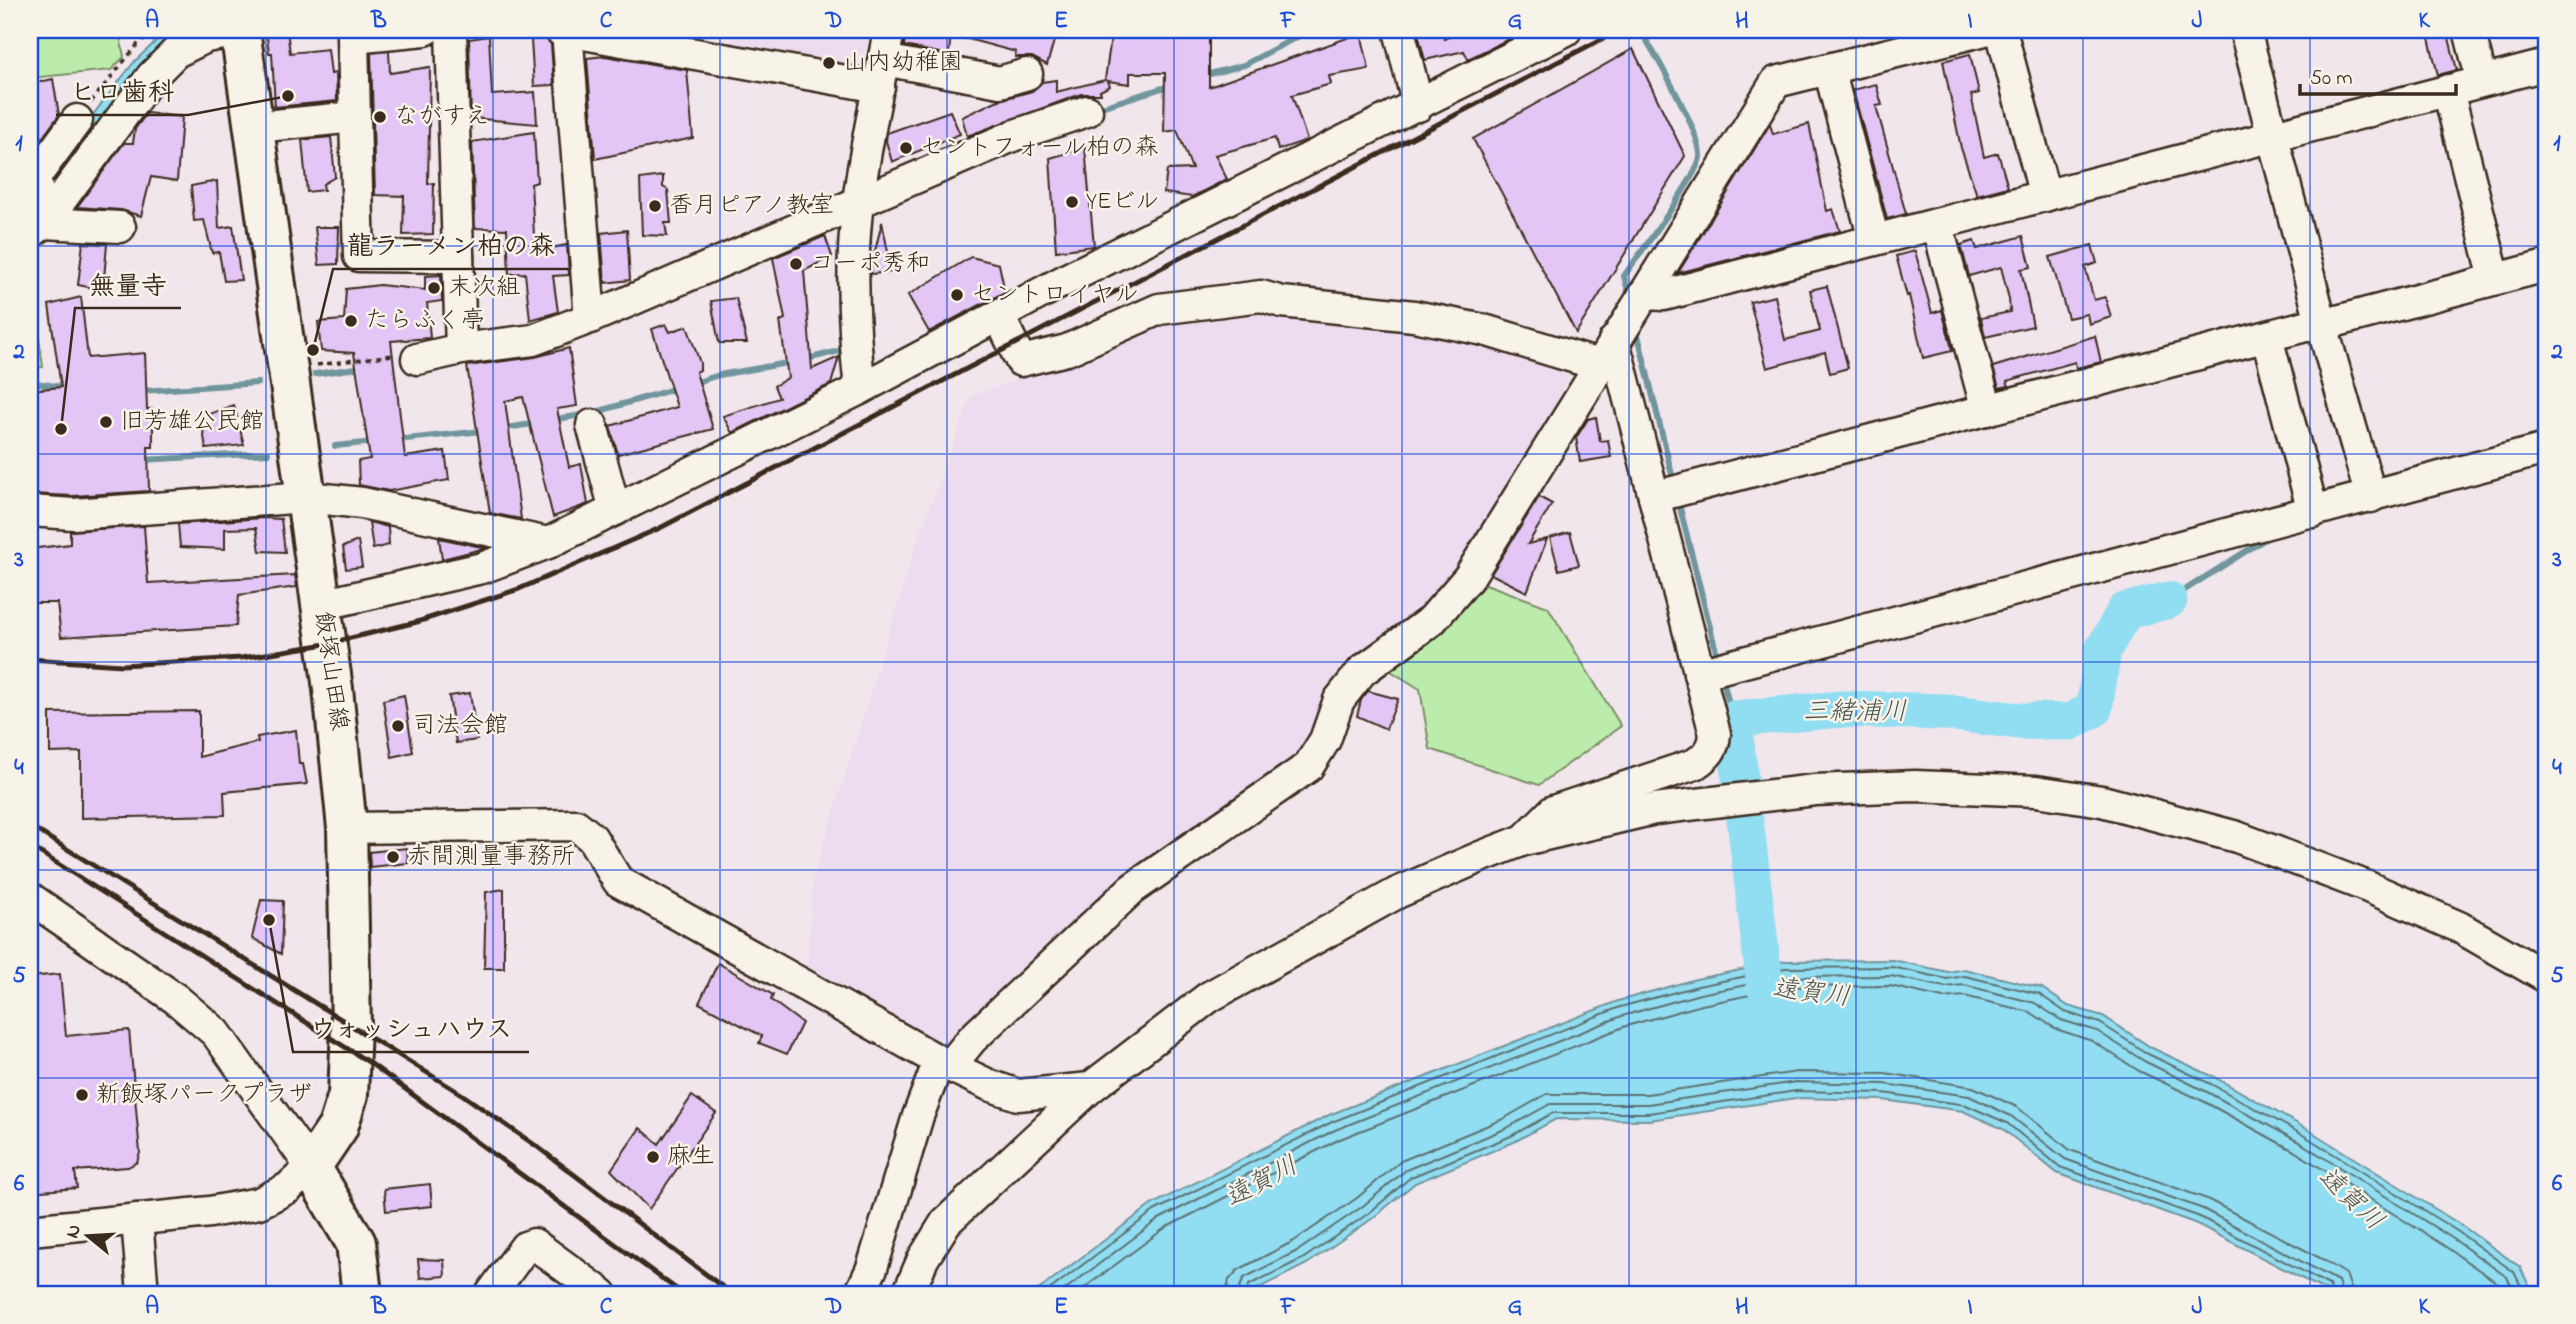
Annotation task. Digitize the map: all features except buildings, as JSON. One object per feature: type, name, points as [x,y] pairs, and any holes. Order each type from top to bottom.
[{"type":"main road","name":"飯塚山田線","points":[[240,31],[340,740],[347,828],[351,1014],[348,1095],[338,1127],[311,1167]]},
{"type":"main road","points":[[311,1167],[356,1243],[362,1294]]},
{"type":"street","points":[[425,30],[353,37],[359,256],[458,257]]},
{"type":"street","points":[[451,30],[461,349]]},
{"type":"street","points":[[860,389],[855,348],[853,265],[858,202],[889,30]]},
{"type":"street","points":[[1399,30],[1418,106]]},
{"type":"street","points":[[321,605],[482,568],[548,543],[860,389],[1002,323],[1566,30]]},
{"type":"street","points":[[860,1294],[872,1268],[918,1116],[944,1064],[1132,889],[1308,767],[1325,740],[1339,700],[1362,671],[1432,621],[1469,577],[1776,82],[1985,30]]},
{"type":"street","points":[[2000,30],[2045,196]]},
{"type":"street","points":[[2245,30],[2322,324],[2371,497]]},
{"type":"street","points":[[2469,30],[2482,81]]},
{"type":"street","points":[[38,223],[152,76],[176,52],[206,37],[240,31]]},
{"type":"street","points":[[590,318],[564,31],[881,74],[1000,82],[1027,74]]},
{"type":"street","points":[[1644,294],[1664,295],[2546,65]]},
{"type":"street","points":[[1829,69],[1874,240]]},
{"type":"street","points":[[2448,90],[2496,279]]},
{"type":"street","points":[[417,359],[461,349],[533,340],[1016,135],[1087,111]]},
{"type":"street","points":[[255,127],[355,117]]},
{"type":"street","points":[[38,223],[35,177],[77,120]]},
{"type":"street","points":[[38,223],[120,227]]},
{"type":"street","points":[[1937,224],[1987,410]]},
{"type":"street","points":[[1654,497],[2546,266]]},
{"type":"street","points":[[1002,323],[1021,361],[1067,350],[1160,309],[1261,296],[1282,302],[1414,316],[1607,353]]},
{"type":"street","points":[[2267,337],[2313,512]]},
{"type":"street","points":[[1524,840],[1553,811],[1695,764],[1708,756],[1715,734],[1654,497],[1607,353]]},
{"type":"street","points":[[592,425],[615,510]]},
{"type":"street","points":[[1699,674],[2546,449]]},
{"type":"street","points":[[30,511],[73,514],[307,497],[362,503],[548,543]]},
{"type":"street","points":[[908,1294],[923,1259],[946,1222],[1090,1088],[1209,997],[1397,893],[1524,840],[1655,809],[1815,790],[1915,786],[2036,791],[2102,800],[2237,837],[2368,887],[2459,927],[2546,977]]},
{"type":"street","points":[[347,828],[576,825],[592,838],[618,881],[944,1064],[989,1086],[1018,1096],[1090,1088]]},
{"type":"street","points":[[30,898],[176,999],[216,1033],[311,1167],[288,1188],[259,1203],[210,1212],[30,1230]]},
{"type":"street","points":[[137,1219],[143,1294]]},
{"type":"street","points":[[491,1294],[525,1247],[534,1244],[602,1294]]},
{"type":"path","points":[[77,120],[138,44],[154,30]]},
{"type":"path","points":[[310,366],[416,352],[417,359]]},
{"type":"shaded area","name":"山内幼稚園","points":[[733,30],[869,30],[861,76],[729,50]]},
{"type":"shaded area","points":[[1257,311],[1368,329],[1451,335],[1555,364],[1568,377],[1537,445],[1457,577],[1316,723],[1297,764],[954,1042],[926,1045],[806,978],[813,879],[915,547],[971,396],[1175,322]]},
{"type":"green space","points":[[30,30],[119,30],[124,57],[111,70],[30,78]]},
{"type":"green space","points":[[30,302],[34,302],[43,367],[30,369]]},
{"type":"green space","points":[[1483,583],[1548,607],[1621,726],[1539,785],[1430,749],[1420,689],[1386,668]]},
{"type":"water","points":[[168,30],[202,30],[35,217],[30,195],[135,61]]},
{"type":"water","name":"遠賀川","points":[[1893,960],[1948,972],[1964,969],[2042,988],[2068,1006],[2103,1016],[2152,1048],[2214,1077],[2307,1129],[2461,1225],[2520,1267],[2533,1294],[2332,1294],[2197,1224],[2057,1173],[2003,1129],[1963,1111],[1883,1100],[1796,1098],[1649,1120],[1556,1119],[1514,1142],[1415,1183],[1373,1218],[1307,1264],[1247,1294],[1033,1294],[1151,1205],[1329,1115],[1618,1001],[1696,979],[1785,961]]},
{"type":"waterway","points":[[1202,76],[1244,65],[1310,30]]},
{"type":"waterway","points":[[1630,299],[1624,276],[1679,198],[1700,157],[1699,146],[1686,113],[1640,30]]},
{"type":"waterway","points":[[1095,109],[1172,85]]},
{"type":"waterway","points":[[1636,327],[1674,483]]},
{"type":"waterway","points":[[803,360],[847,349]]},
{"type":"waterway","points":[[694,383],[719,375],[793,362]]},
{"type":"waterway","points":[[315,374],[363,367]]},
{"type":"waterway","points":[[30,382],[68,388]]},
{"type":"waterway","points":[[141,391],[258,383]]},
{"type":"waterway","points":[[552,420],[593,413],[677,388]]},
{"type":"waterway","points":[[500,429],[538,423]]},
{"type":"waterway","points":[[396,440],[483,431]]},
{"type":"waterway","points":[[335,446],[375,442]]},
{"type":"waterway","points":[[141,460],[268,453]]},
{"type":"waterway","points":[[1678,500],[1718,659]]},
{"type":"waterway","points":[[2169,600],[2270,536]]},
{"type":"waterway","name":"三緒浦川","points":[[1765,987],[1733,719],[1841,709],[1946,712],[2019,721],[2070,722],[2094,709],[2103,650],[2125,611],[2169,600]]},
{"type":"waterway","points":[[1722,677],[1733,719]]},
{"type":"railway","points":[[30,659],[122,665],[241,658],[326,644],[417,622],[519,589],[660,528],[1619,30]]},
{"type":"railway","points":[[30,826],[463,1095],[539,1148],[732,1294]]},
{"type":"railway","points":[[30,846],[370,1063],[683,1294]]},
{"type":"place","name":"山内幼稚園","points":[[829,63]]},
{"type":"place","name":"ヒロ歯科","points":[[288,96]]},
{"type":"place","name":"ながすえ","points":[[380,117]]},
{"type":"place","name":"セントフォール柏の森","points":[[906,148]]},
{"type":"place","name":"YEビル","points":[[1072,202]]},
{"type":"place","name":"香月ピアノ教室","points":[[655,206]]},
{"type":"place","name":"コーポ秀和","points":[[796,264]]},
{"type":"place","name":"末次組","points":[[434,288]]},
{"type":"place","name":"セントロイヤル","points":[[957,295]]},
{"type":"place","name":"たらふく亭","points":[[351,321]]},
{"type":"place","name":"龍ラーメン柏の森","points":[[313,350]]},
{"type":"place","name":"旧芳雄公民館","points":[[106,422]]},
{"type":"place","name":"無量寺","points":[[61,429]]},
{"type":"place","name":"司法会館","points":[[398,726]]},
{"type":"place","name":"赤間測量事務所","points":[[393,857]]},
{"type":"place","name":"ウォッシュハウス","points":[[269,920]]},
{"type":"place","name":"新飯塚パークプラザ","points":[[82,1095]]},
{"type":"place","name":"麻生","points":[[653,1157]]}]
